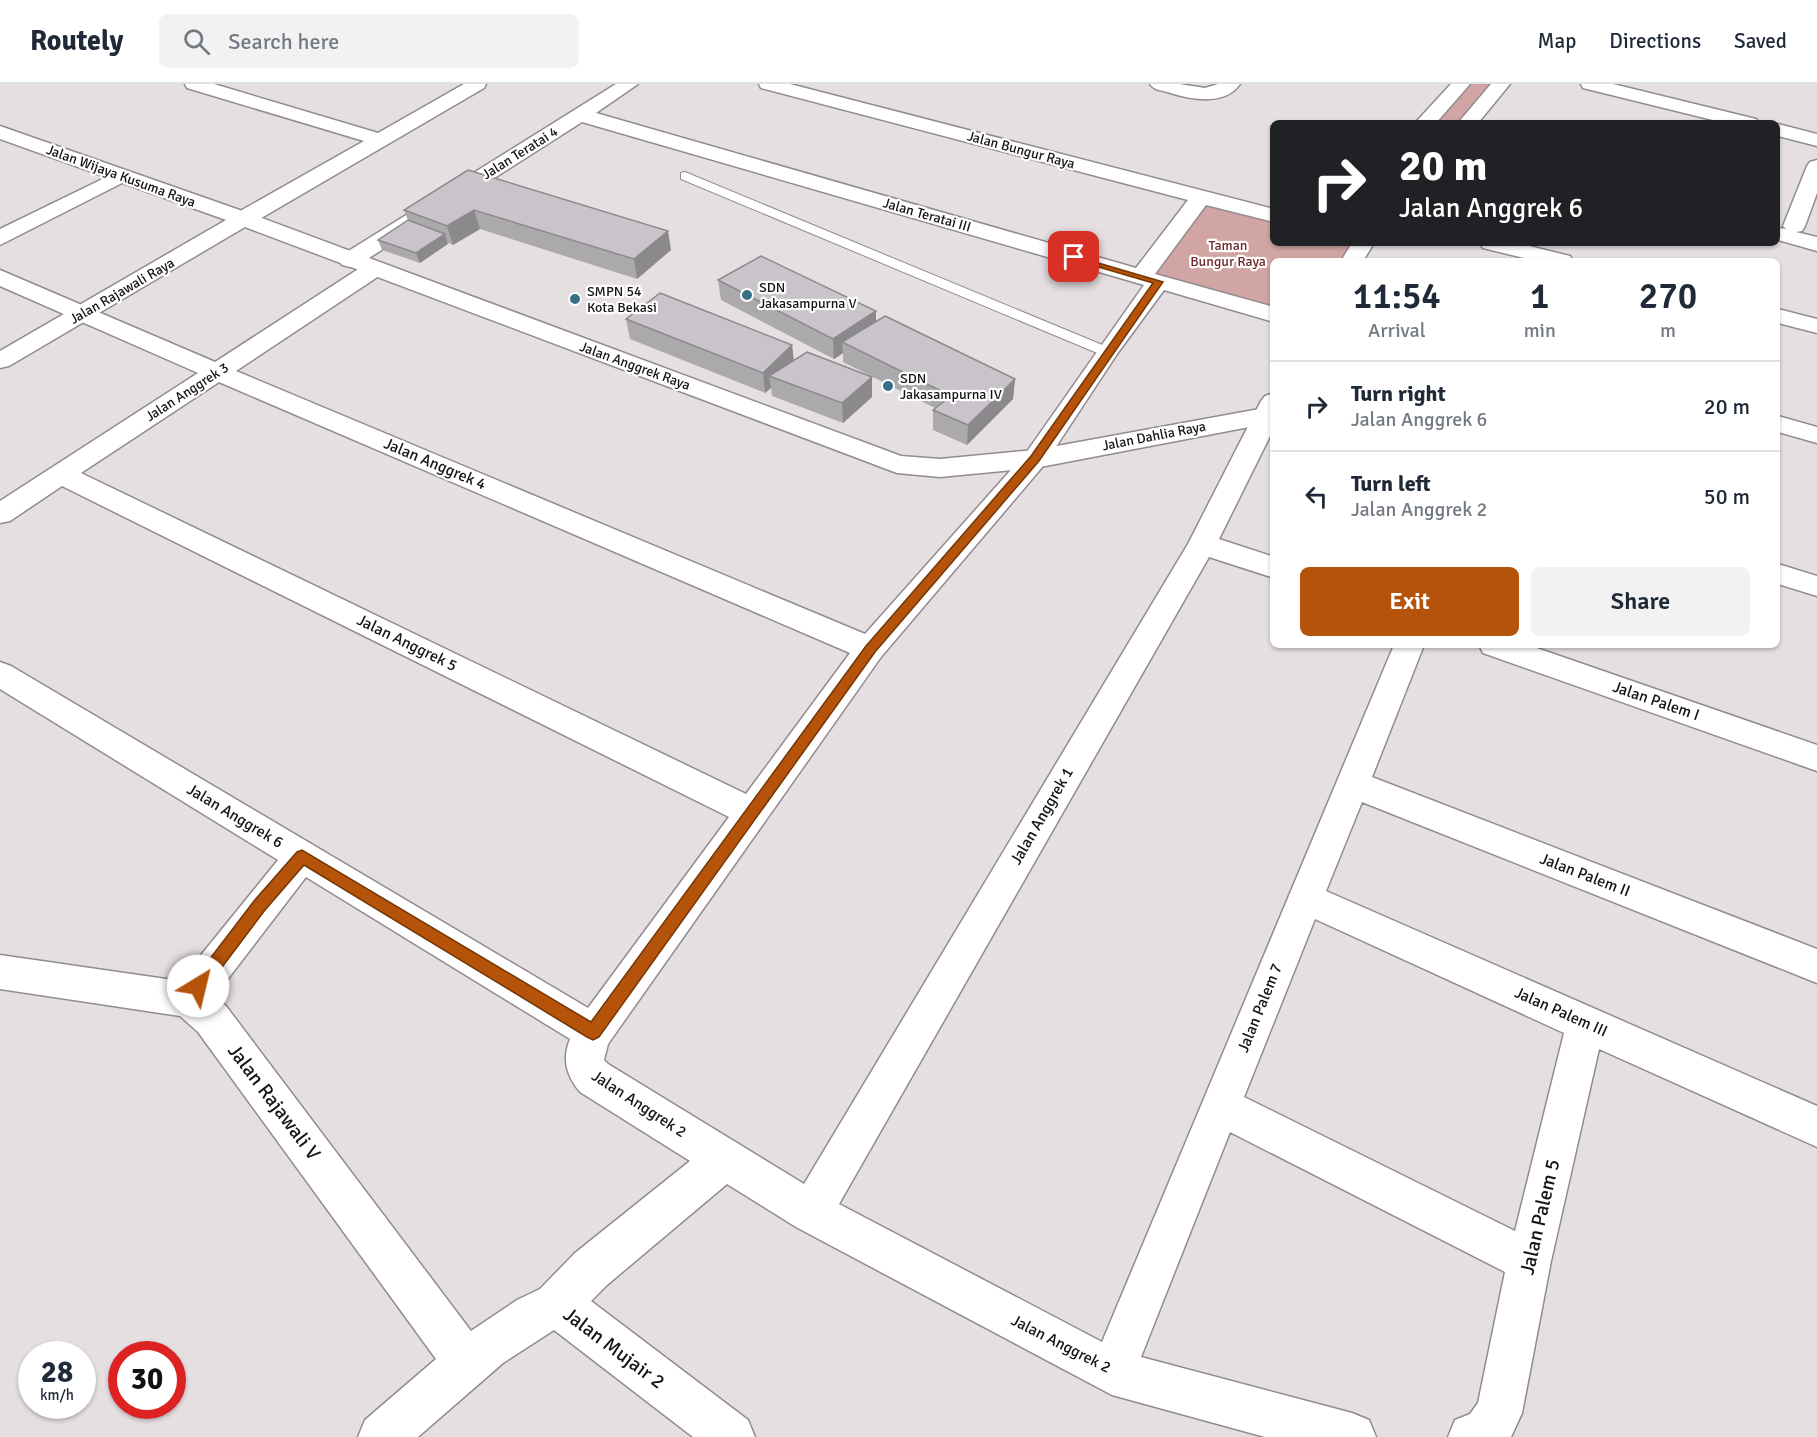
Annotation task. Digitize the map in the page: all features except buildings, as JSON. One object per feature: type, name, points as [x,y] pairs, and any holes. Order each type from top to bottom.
[{"type":"street","points":[[194,84],[381,140]]},
{"type":"street","name":"Jalan Teratai 4","points":[[362,264],[628,84]]},
{"type":"street","name":"Jalan Bungur Raya","points":[[768,84],[1270,215]]},
{"type":"street","points":[[1159,84],[1207,95],[1221,92],[1231,84]]},
{"type":"street","points":[[1428,120],[1461,84]]},
{"type":"street","points":[[1471,120],[1501,84]]},
{"type":"street","points":[[1590,84],[1660,109],[1730,120]]},
{"type":"street","points":[[1660,109],[1678,84]]},
{"type":"street","name":"Jalan Rajawali Raya","points":[[0,361],[472,85]]},
{"type":"street","name":"Jalan Teratai III","points":[[580,115],[1270,314]]},
{"type":"street","points":[[1780,131],[1817,140]]},
{"type":"street","name":"Jalan Wijaya Kusuma Raya","points":[[0,132],[243,219]]},
{"type":"street","points":[[1817,166],[1786,230],[1817,244]]},
{"type":"street","points":[[0,238],[121,176]]},
{"type":"street","name":"Jalan Anggrek 2","points":[[1201,197],[1107,352],[1035,459],[870,649],[593,1032],[583,1058],[585,1069],[590,1073],[811,1212],[1112,1372],[1352,1437]]},
{"type":"street","name":"Jalan Anggrek Raya","points":[[243,219],[897,464],[940,468],[1035,459]]},
{"type":"street","points":[[1503,246],[1550,258]]},
{"type":"street","name":"Jalan Anggrek 3","points":[[0,514],[218,371],[362,264]]},
{"type":"street","name":"Jalan Anggrek 4","points":[[0,277],[81,314],[870,649]]},
{"type":"street","points":[[1780,317],[1817,326]]},
{"type":"street","name":"Jalan Dahlia Raya","points":[[1035,459],[1270,411]]},
{"type":"street","name":"Jalan Anggrek 1","points":[[811,1212],[1202,544],[1270,413]]},
{"type":"street","points":[[1780,425],[1817,435]]},
{"type":"street","name":"Jalan Anggrek 5","points":[[61,474],[752,813]]},
{"type":"street","points":[[1202,544],[1270,567]]},
{"type":"street","points":[[1780,575],[1817,586]]},
{"type":"street","name":"Jalan Palem 7","points":[[1112,1372],[1408,648]]},
{"type":"street","name":"Jalan Palem I","points":[[1503,648],[1817,758]]},
{"type":"street","name":"Jalan Anggrek 6","points":[[0,674],[593,1032]]},
{"type":"street","name":"Jalan Palem II","points":[[1352,784],[1817,966]]},
{"type":"street","points":[[0,972],[198,986],[302,856]]},
{"type":"street","name":"Jalan Palem III","points":[[1305,898],[1817,1127]]},
{"type":"street","name":"Jalan Rajawali V","points":[[198,986],[212,1019],[467,1363]]},
{"type":"street","name":"Jalan Palem 5","points":[[1486,1425],[1529,1261],[1586,1023]]},
{"type":"street","points":[[1220,1106],[1529,1261]]},
{"type":"street","points":[[556,1305],[591,1269],[725,1159]]},
{"type":"street","name":"Jalan Mujair 2","points":[[382,1437],[467,1363],[531,1316],[556,1305],[575,1317],[731,1437]]},
{"type":"lane","points":[[685,176],[1107,352]]},
{"type":"green space","points":[[1470,84],[1492,84],[1462,120],[1437,120]]},
{"type":"green space","name":"Taman Bungur Raya","points":[[1205,202],[1270,219],[1270,246],[1353,246],[1346,258],[1270,258],[1270,310],[1153,276]]},
{"type":"place","name":"SDN Jakasampurna V","points":[[747,295]]},
{"type":"place","name":"SMPN 54 Kota Bekasi","points":[[575,299]]},
{"type":"place","name":"SDN Jakasampurna IV","points":[[888,386]]},
{"type":"route","points":[[198,986],[302,856],[593,1032],[870,649],[1035,459],[1107,352],[1158,282],[1074,257]]}]
